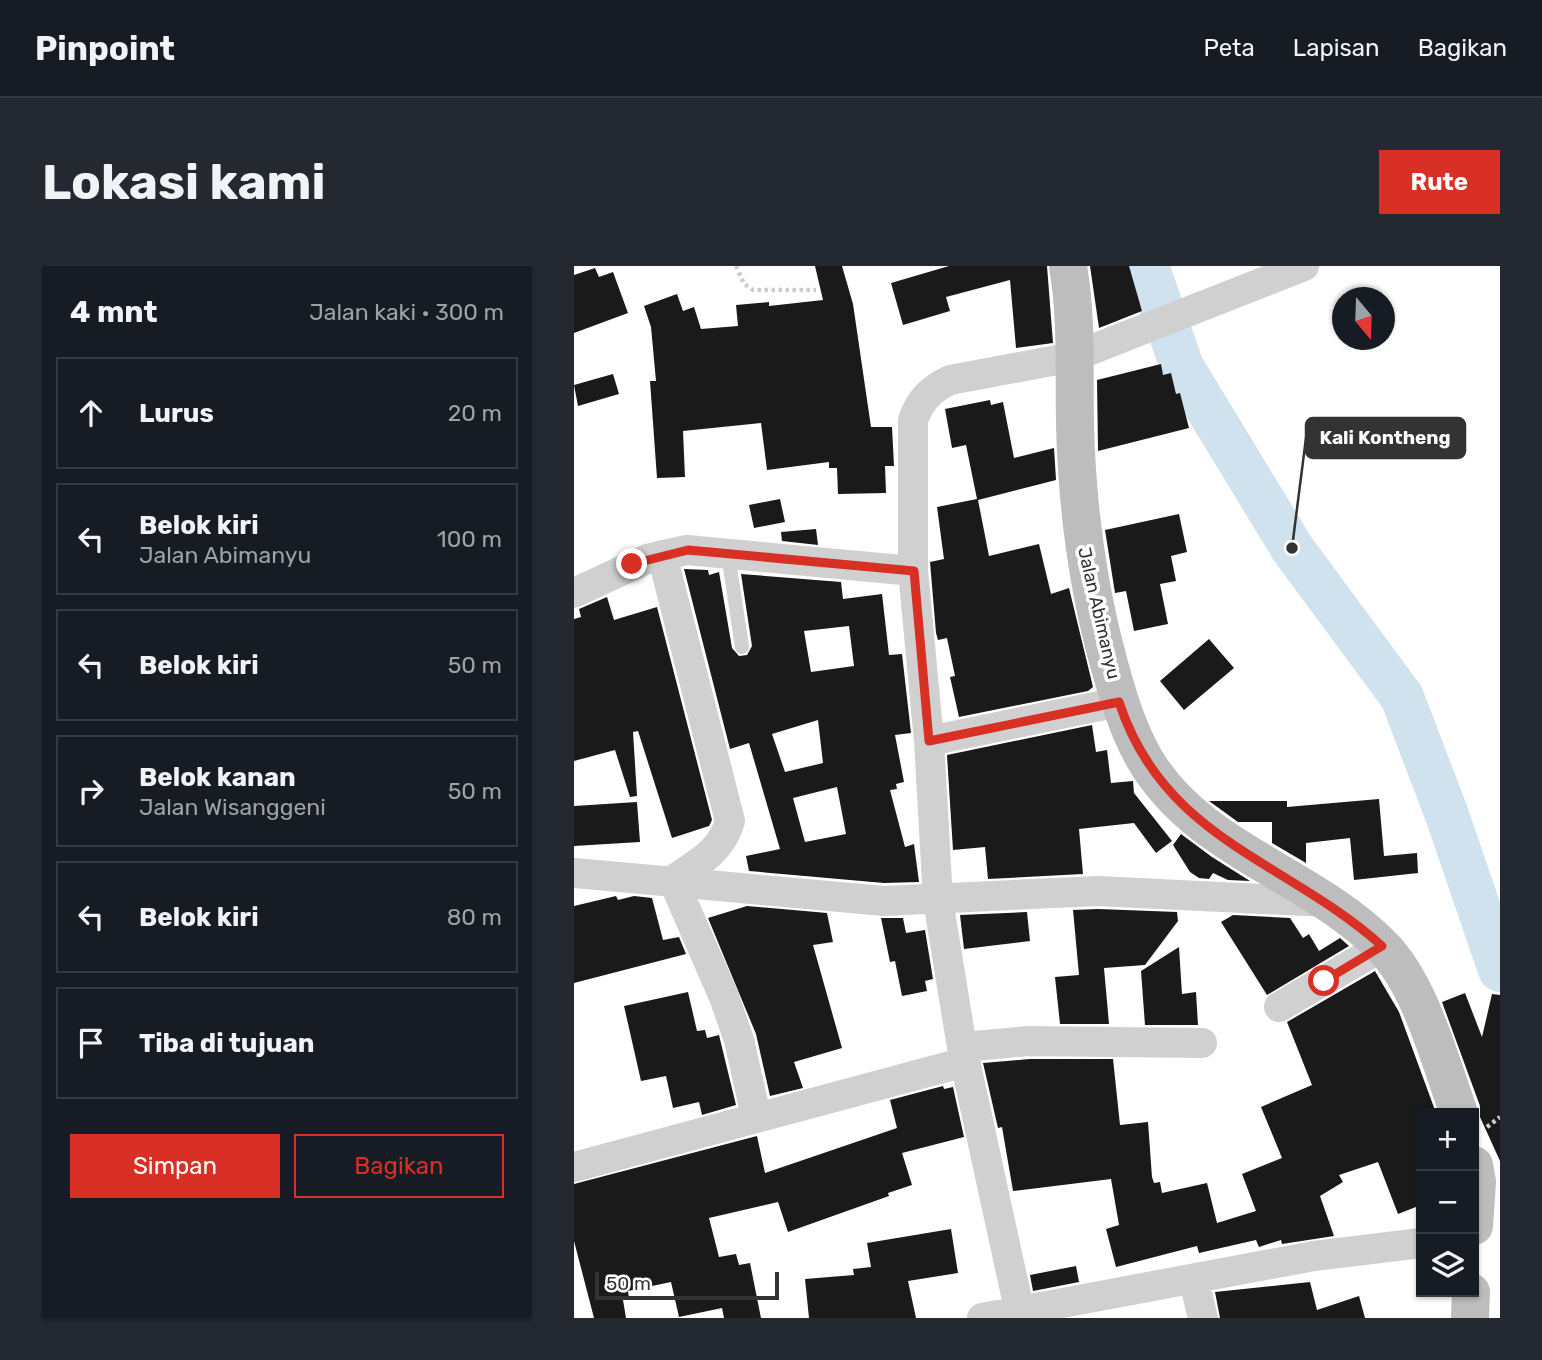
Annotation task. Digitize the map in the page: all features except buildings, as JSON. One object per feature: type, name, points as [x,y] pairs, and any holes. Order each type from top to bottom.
[{"type":"street","name":"Jalan Abimanyu","points":[[1068,266],[1074,313],[1073,356],[1081,530],[1099,628],[1119,702],[1144,758],[1163,786],[1188,812],[1220,837],[1326,902],[1382,946],[1398,967],[1415,1000],[1457,1108]]},
{"type":"street","points":[[1020,1314],[964,1054],[938,900],[929,741],[914,571],[911,436],[918,407],[934,388],[950,380],[1073,356],[1304,266]]},
{"type":"street","points":[[574,593],[622,568],[688,550],[914,571]]},
{"type":"street","points":[[662,555],[730,821],[725,839],[702,862],[673,880]]},
{"type":"street","points":[[929,741],[1119,702]]},
{"type":"street","points":[[574,873],[673,880],[854,900],[938,900],[1098,891],[1326,902]]},
{"type":"street","points":[[673,880],[724,998],[739,1040],[756,1116]]},
{"type":"street","points":[[1279,1007],[1382,946]]},
{"type":"street","points":[[574,1167],[964,1054],[1028,1041],[1202,1043]]},
{"type":"street","points":[[982,1318],[1020,1314],[1314,1256],[1416,1244]]},
{"type":"street","points":[[1194,1281],[1203,1318]]},
{"type":"street","points":[[1470,1318],[1471,1297]]},
{"type":"lane","points":[[728,554],[742,647]]},
{"type":"path","points":[[736,266],[744,284],[753,290],[816,290]]},
{"type":"waterway","points":[[1147,266],[1182,367],[1292,548],[1402,697],[1447,815],[1500,970]]},
{"type":"place","name":"Kali Kontheng","points":[[1292,548]]},
{"type":"route","points":[[632,564],[688,550],[914,571],[929,741],[1119,702],[1144,758],[1163,786],[1188,812],[1220,837],[1343,913],[1382,946],[1324,981]]}]
